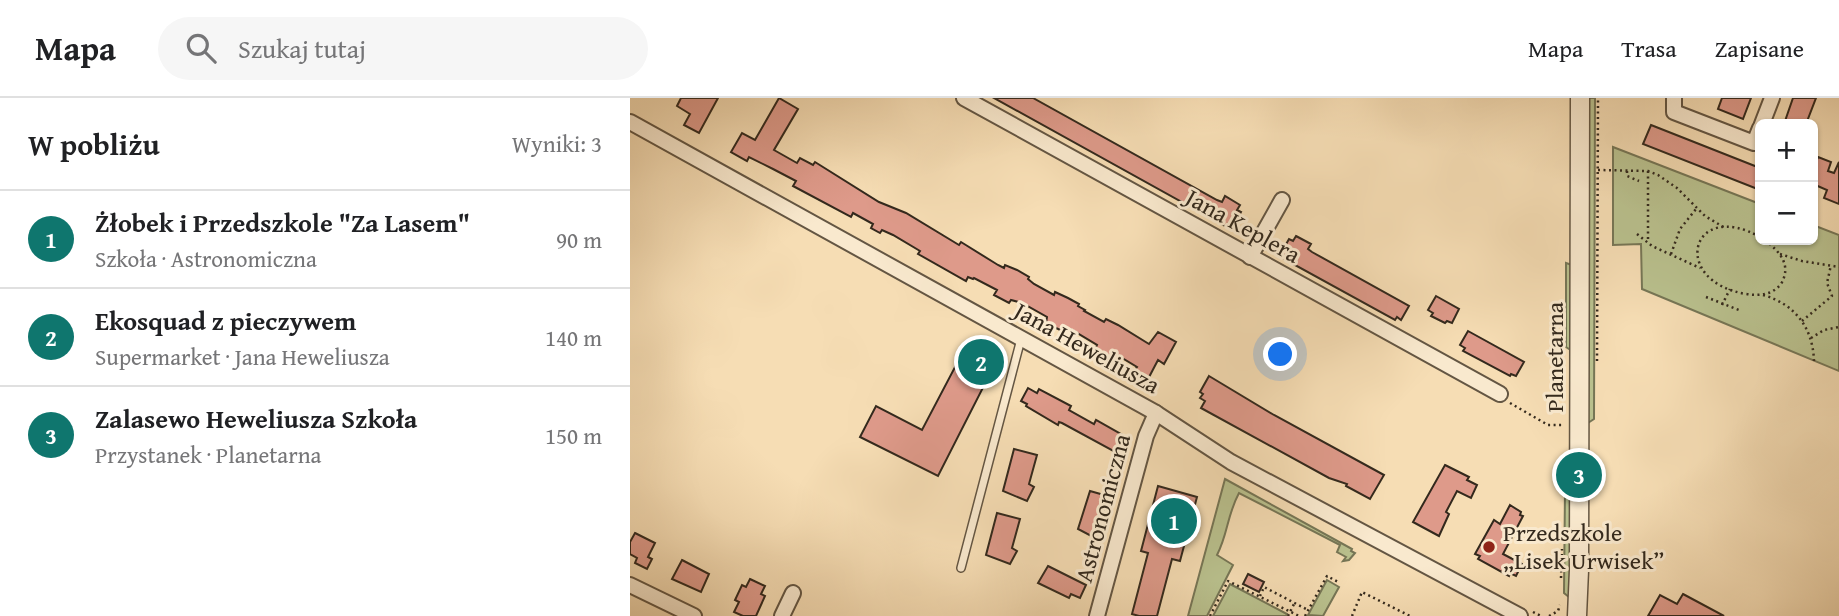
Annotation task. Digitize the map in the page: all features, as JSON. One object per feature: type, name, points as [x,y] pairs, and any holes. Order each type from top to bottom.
[{"type":"street","name":"Jana Keplera","points":[[964,98],[1500,394]]},
{"type":"street","name":"Planetarna","points":[[1577,616],[1580,98]]},
{"type":"street","points":[[1674,98],[1674,112],[1754,143],[1755,141]]},
{"type":"street","points":[[1764,119],[1772,98]]},
{"type":"street","name":"Jana Heweliusza","points":[[630,122],[1156,413],[1231,462],[1520,616]]},
{"type":"street","points":[[1251,257],[1282,200]]},
{"type":"street","name":"Astronomiczna","points":[[1097,616],[1146,436],[1156,413]]},
{"type":"street","points":[[630,586],[694,616]]},
{"type":"street","points":[[782,616],[793,593]]},
{"type":"lane","points":[[961,568],[1021,338]]},
{"type":"path","points":[[1598,170],[1648,171],[1677,188],[1696,209],[1725,228]]},
{"type":"path","points":[[1627,171],[1628,176],[1639,181]]},
{"type":"path","points":[[1648,171],[1648,241]]},
{"type":"path","points":[[1671,254],[1680,229],[1696,209]]},
{"type":"path","points":[[1755,235],[1745,230],[1712,229],[1698,244],[1697,257],[1710,277],[1730,289],[1783,302],[1802,321],[1811,338],[1814,361]]},
{"type":"path","points":[[1637,234],[1652,246],[1703,269]]},
{"type":"path","points":[[1762,295],[1777,289],[1784,279],[1786,266],[1780,254],[1770,245]]},
{"type":"path","points":[[1780,254],[1802,261],[1839,267]]},
{"type":"path","points":[[1802,321],[1832,296],[1827,283],[1831,265]]},
{"type":"path","points":[[1723,305],[1730,289]]},
{"type":"path","points":[[1706,297],[1739,310]]},
{"type":"path","points":[[1811,338],[1824,330],[1839,327]]},
{"type":"path","points":[[1500,394],[1511,404],[1548,425],[1562,425]]},
{"type":"path","points":[[1305,616],[1327,576],[1340,583]]},
{"type":"path","points":[[1210,616],[1228,581],[1299,616]]},
{"type":"path","points":[[1259,596],[1264,587],[1308,610]]},
{"type":"path","points":[[1352,616],[1362,592],[1410,616]]},
{"type":"path","points":[[1288,616],[1295,602]]},
{"type":"path","points":[[1549,616],[1558,611],[1560,604]]},
{"type":"green space","points":[[1589,98],[1595,98],[1594,419],[1588,423]]},
{"type":"green space","points":[[1613,147],[1755,202],[1755,245],[1818,245],[1818,227],[1839,235],[1839,371],[1642,289],[1641,244],[1613,245]]},
{"type":"green space","points":[[1566,263],[1572,265],[1572,351],[1566,347]]},
{"type":"green space","points":[[1225,479],[1355,553],[1349,560],[1343,561],[1346,557],[1337,552],[1340,545],[1239,493],[1217,555],[1233,565],[1207,616],[1188,616]]},
{"type":"green space","points":[[1571,485],[1570,598],[1564,593],[1565,489]]},
{"type":"green space","points":[[1327,580],[1339,587],[1323,616],[1308,615]]},
{"type":"green space","points":[[1230,584],[1287,614],[1286,616],[1213,616]]},
{"type":"building","points":[[681,98],[718,98],[699,133],[684,125],[690,114],[677,106]]},
{"type":"building","points":[[779,98],[798,109],[774,150],[797,163],[800,158],[813,165],[815,162],[879,202],[906,213],[959,245],[961,242],[1004,268],[1005,265],[1017,270],[1029,277],[1034,284],[1054,295],[1055,292],[1068,298],[1079,304],[1084,311],[1104,322],[1106,319],[1118,325],[1149,344],[1158,332],[1176,342],[1164,364],[1158,360],[1148,379],[1134,371],[1137,367],[1117,355],[1112,354],[1110,358],[1095,349],[1097,345],[1072,330],[1062,327],[1060,330],[1046,323],[1047,317],[1022,303],[1011,300],[1009,303],[994,295],[997,290],[974,278],[968,277],[966,281],[918,254],[920,251],[893,235],[871,228],[873,224],[853,213],[851,217],[793,186],[796,181],[749,157],[747,161],[731,152],[742,133],[755,140]]},
{"type":"building","points":[[994,98],[1033,98],[1217,200],[1222,202],[1225,196],[1240,205],[1237,210],[1241,212],[1233,227],[1228,224],[1227,227]]},
{"type":"building","points":[[1722,98],[1751,98],[1743,119],[1718,109]]},
{"type":"building","points":[[1793,98],[1816,98],[1808,119],[1786,119]]},
{"type":"building","points":[[1651,125],[1755,166],[1755,188],[1643,144]]},
{"type":"building","points":[[1818,157],[1831,162],[1828,171],[1834,173],[1839,162],[1839,204],[1824,198],[1827,190],[1818,186]]},
{"type":"building","points":[[1296,236],[1311,244],[1308,249],[1312,252],[1409,306],[1401,320],[1397,317],[1395,320],[1284,259],[1285,256],[1281,253],[1289,239],[1293,241]]},
{"type":"building","points":[[1436,296],[1459,309],[1452,323],[1445,323],[1431,316],[1433,313],[1428,310]]},
{"type":"building","points":[[1468,331],[1524,362],[1516,376],[1510,376],[1463,351],[1465,348],[1460,345]]},
{"type":"building","points":[[965,348],[995,364],[938,476],[860,437],[876,406],[922,430]]},
{"type":"building","points":[[1209,376],[1384,475],[1370,499],[1346,486],[1347,484],[1329,478],[1201,408],[1205,401],[1200,398],[1203,394],[1200,392]]},
{"type":"building","points":[[1028,388],[1037,393],[1039,389],[1071,406],[1069,410],[1094,424],[1096,420],[1126,437],[1117,453],[1062,423],[1059,422],[1058,425],[1026,406],[1027,404],[1021,401]]},
{"type":"building","points":[[1014,449],[1037,455],[1029,484],[1034,487],[1027,501],[1003,491]]},
{"type":"building","points":[[1445,465],[1469,477],[1467,480],[1477,485],[1471,498],[1457,491],[1446,512],[1449,514],[1439,536],[1413,522]]},
{"type":"building","points":[[1158,486],[1197,497],[1180,561],[1172,559],[1157,616],[1139,616],[1132,614],[1148,553],[1141,551]]},
{"type":"building","points":[[1090,491],[1104,495],[1102,504],[1106,505],[1097,539],[1078,529]]},
{"type":"building","points":[[1510,505],[1523,516],[1503,554],[1522,564],[1516,576],[1510,573],[1509,576],[1478,559],[1480,556],[1475,554],[1494,520],[1500,524]]},
{"type":"building","points":[[997,513],[1020,519],[1012,548],[1017,551],[1010,564],[986,555]]},
{"type":"building","points":[[635,533],[655,543],[648,557],[652,559],[647,569],[635,563],[637,558],[630,554],[630,542]]},
{"type":"building","points":[[682,560],[709,574],[701,592],[672,579]]},
{"type":"building","points":[[1048,566],[1086,585],[1080,598],[1071,594],[1069,598],[1038,583]]},
{"type":"building","points":[[1248,574],[1264,582],[1259,592],[1243,584]]},
{"type":"building","points":[[750,579],[765,586],[761,594],[765,596],[756,616],[743,616],[734,612],[739,602],[735,600],[742,585],[746,587]]},
{"type":"building","points":[[1683,594],[1724,616],[1648,616],[1660,595],[1677,604]]},
{"type":"place","name":"Ekosquad z pieczywem","points":[[981,362]]},
{"type":"place","name":"Zalasewo Heweliusza Szkoła","points":[[1579,475]]},
{"type":"place","name":"Żłobek i Przedszkole \"Za Lasem\"","points":[[1174,521]]},
{"type":"place","name":"Przedszkole „Lisek Urwisek”","points":[[1489,547]]}]
